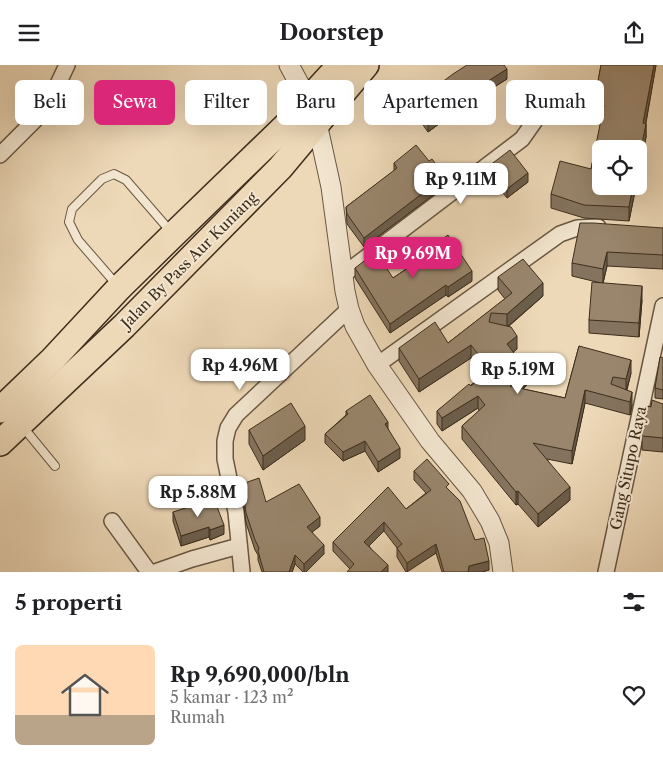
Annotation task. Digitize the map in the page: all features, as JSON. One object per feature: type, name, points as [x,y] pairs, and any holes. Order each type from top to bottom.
[{"type":"highway","name":"Jalan By Pass Aur Kuniang","points":[[326,80],[340,65]]},
{"type":"highway","name":"Jalan By Pass Aur Kuniang","points":[[353,80],[366,65]]},
{"type":"highway","name":"Jalan By Pass Aur Kuniang","points":[[0,443],[10,417],[61,367],[119,289],[287,125]]},
{"type":"highway","name":"Jalan By Pass Aur Kuniang","points":[[61,367],[124,327],[280,168],[315,125]]},
{"type":"street","points":[[0,155],[52,99],[67,65]]},
{"type":"street","points":[[289,65],[297,80]]},
{"type":"street","points":[[317,125],[330,187],[349,309],[355,326],[377,365],[430,441],[472,491],[490,521],[499,543],[504,572]]},
{"type":"street","points":[[343,275],[522,139],[532,125]]},
{"type":"street","points":[[377,365],[560,235],[577,228],[610,228]]},
{"type":"street","name":"Gang Situpo Raya","points":[[606,572],[663,306]]},
{"type":"street","points":[[242,572],[236,512],[224,459],[228,428],[236,415],[349,309]]},
{"type":"street","points":[[112,521],[149,572]]},
{"type":"street","points":[[154,572],[170,569],[239,546]]},
{"type":"lane","points":[[119,289],[78,240],[69,222],[72,209],[102,179],[114,174],[126,180],[173,235]]},
{"type":"lane","points":[[10,417],[55,466]]},
{"type":"building","points":[[467,65],[504,65],[507,69],[490,80],[445,80]]},
{"type":"building","points":[[601,65],[654,65],[643,123],[646,124],[643,140],[597,140],[600,125],[604,125],[604,80],[598,80]]},
{"type":"building","points":[[416,145],[429,161],[432,159],[445,176],[364,238],[347,214],[346,207],[397,168],[394,163]]},
{"type":"building","points":[[510,150],[528,173],[507,189],[489,166]]},
{"type":"building","points":[[560,161],[591,169],[592,164],[592,195],[631,195],[629,207],[584,205],[551,194]]},
{"type":"building","points":[[580,223],[663,228],[663,255],[607,252],[603,269],[572,263]]},
{"type":"building","points":[[448,235],[472,271],[448,287],[446,285],[390,324],[355,268],[376,252],[393,278],[427,255],[424,252]]},
{"type":"building","points":[[523,259],[543,283],[507,314],[491,313],[489,322],[511,327],[517,336],[507,344],[528,371],[510,386],[565,398],[579,346],[631,360],[626,379],[613,377],[611,384],[632,392],[630,402],[585,390],[572,451],[533,443],[570,487],[538,514],[518,491],[516,492],[462,426],[485,405],[478,396],[442,418],[437,411],[469,384],[471,386],[490,370],[471,345],[419,379],[399,348],[435,322],[448,343],[512,293],[498,277]]},
{"type":"building","points":[[592,282],[642,286],[639,323],[589,320]]},
{"type":"building","points":[[660,357],[663,358],[663,390],[655,388]]},
{"type":"building","points":[[370,395],[388,422],[385,424],[400,448],[378,462],[365,441],[343,452],[325,434],[348,414],[346,411]]},
{"type":"building","points":[[652,400],[663,404],[663,438],[642,436],[648,406],[651,407]]},
{"type":"building","points":[[291,403],[305,426],[263,456],[249,430]]},
{"type":"building","points":[[427,459],[449,484],[446,487],[460,501],[475,540],[484,538],[489,561],[469,566],[468,572],[444,572],[436,544],[407,563],[397,548],[402,544],[384,522],[364,542],[388,565],[381,572],[347,572],[354,564],[333,542],[388,487],[406,509],[431,490],[414,471]]},
{"type":"building","points":[[259,478],[266,502],[299,484],[320,517],[307,527],[324,545],[304,564],[295,555],[289,572],[264,572],[258,551],[259,548],[246,513],[242,484]]},
{"type":"building","points":[[214,499],[224,525],[210,530],[209,527],[181,536],[173,512]]}]
